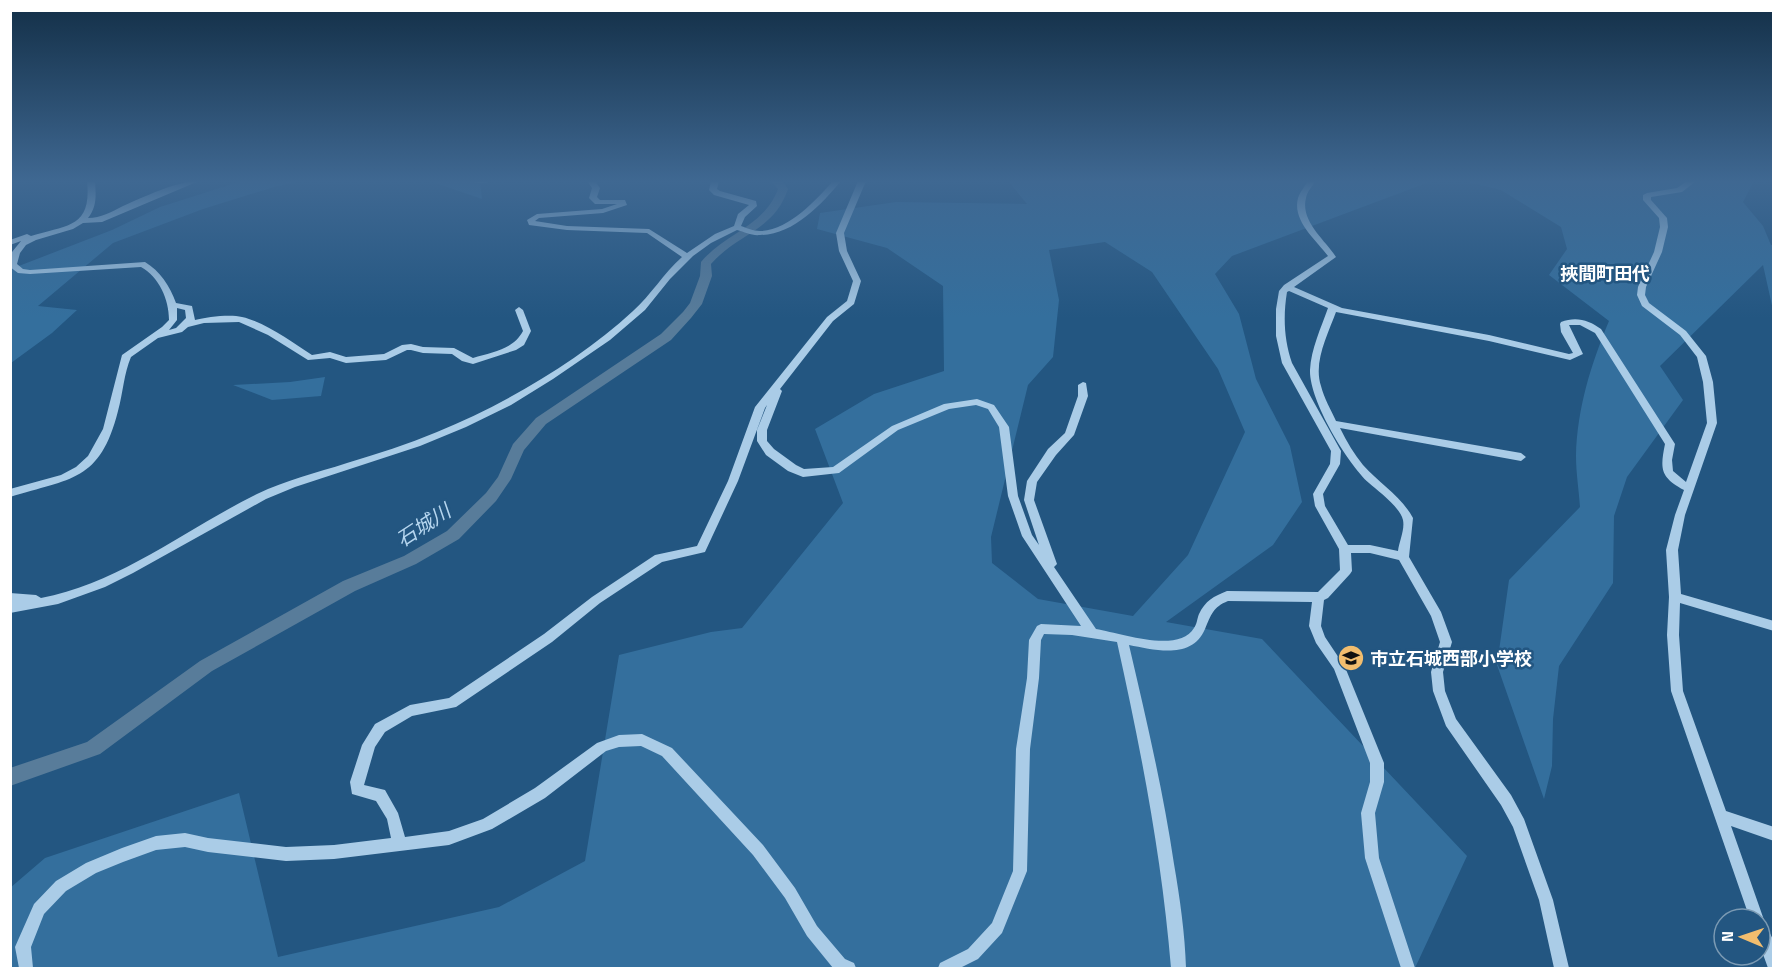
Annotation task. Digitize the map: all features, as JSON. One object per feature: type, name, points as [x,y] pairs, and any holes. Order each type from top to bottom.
[{"type":"street","points":[[65,227],[41,235],[18,248],[13,259],[16,269],[42,271],[142,264],[155,272],[172,305],[173,320],[154,338]]},
{"type":"street","points":[[558,227],[649,231],[688,258]]},
{"type":"street","points":[[10,608],[71,596],[154,557],[210,523],[283,488],[370,460],[483,416],[549,378],[614,331],[639,311],[668,276],[720,235],[738,227],[754,232],[774,231],[782,227]]},
{"type":"street","points":[[398,845],[398,827],[390,807],[380,795],[357,790],[357,782],[369,745],[380,728],[410,711],[452,703],[548,638],[596,600],[659,558],[701,549],[733,481],[760,407],[830,319],[851,302],[857,281],[843,251],[840,233],[843,227]]},
{"type":"street","points":[[945,969],[973,954],[997,928],[1020,871],[1023,749],[1033,678],[1035,640],[1041,630],[1093,633],[1168,647],[1191,641],[1200,632],[1207,608],[1215,599],[1227,596],[1318,597],[1324,595],[1346,571],[1345,549],[1320,506],[1318,495],[1335,464],[1336,451],[1282,352],[1279,314],[1283,291],[1332,257],[1309,227]]},
{"type":"street","points":[[1664,227],[1658,252],[1642,287],[1641,295],[1645,304],[1683,333],[1701,356],[1708,382],[1712,423],[1704,452],[1689,488],[1672,550],[1675,597],[1673,635],[1677,691],[1753,907]]},
{"type":"street","points":[[10,243],[37,233],[41,235]]},
{"type":"street","points":[[1287,287],[1333,307],[1357,314],[1499,340],[1570,357],[1578,354],[1564,329],[1564,324],[1570,321],[1589,324],[1601,334],[1670,444],[1665,466],[1667,474],[1674,481],[1689,488]]},
{"type":"street","points":[[172,305],[189,308],[191,319],[188,324]]},
{"type":"street","points":[[1333,307],[1313,376],[1334,424],[1360,469],[1396,502],[1408,518],[1407,534],[1402,546],[1403,557],[1413,578],[1437,615],[1446,642],[1437,672],[1439,691],[1451,722],[1506,800],[1519,824],[1546,900],[1562,969]]},
{"type":"street","points":[[10,493],[65,478],[77,471],[101,444],[111,423],[124,362],[134,349],[188,324],[204,320],[240,319],[271,333],[311,358],[330,355],[346,360],[386,357],[405,347],[411,347],[423,350],[454,351],[465,359],[473,361],[513,348],[521,343],[527,330],[519,310]]},
{"type":"street","points":[[782,379],[762,430],[762,441],[770,452],[803,473],[835,470],[896,428],[946,406],[977,402],[991,407],[1004,427],[1013,496],[1027,536],[1093,633]]},
{"type":"street","points":[[1055,575],[1029,500],[1032,481],[1052,452],[1069,435],[1083,396],[1083,385]]},
{"type":"street","points":[[1334,424],[1521,457]]},
{"type":"street","points":[[1345,549],[1370,549],[1403,557]]},
{"type":"street","points":[[1318,597],[1316,626],[1320,639],[1339,667],[1377,763],[1377,782],[1368,813],[1372,858],[1408,969]]},
{"type":"street","points":[[1675,597],[1773,626]]},
{"type":"street","points":[[10,598],[48,602]]},
{"type":"street","points":[[1122,640],[1154,782],[1179,969]]},
{"type":"street","points":[[26,969],[23,947],[39,909],[61,885],[91,868],[156,843],[185,840],[286,854],[398,845],[449,838],[487,824],[540,793],[602,747],[619,741],[642,740],[667,752],[758,849],[790,893],[812,931],[840,965],[849,969]]},
{"type":"street","points":[[1721,816],[1773,834]]},
{"type":"shaded area","points":[[119,227],[156,227],[113,243],[38,306],[77,310],[52,333],[11,363],[11,269]]},
{"type":"shaded area","points":[[817,227],[1310,227],[1232,256],[1215,274],[1239,314],[1256,379],[1290,446],[1302,502],[1273,545],[1166,622],[1262,639],[1467,856],[1415,968],[11,968],[10,888],[45,858],[239,793],[278,957],[499,907],[585,861],[619,655],[711,632],[742,628],[843,503],[815,429],[874,394],[944,371],[943,286],[887,248],[817,229]],"holes":[[[1105,242],[1152,272],[1218,369],[1245,432],[1188,555],[1133,616],[1038,599],[992,563],[991,537],[1028,385],[1053,357],[1059,300],[1049,250]]]},
{"type":"shaded area","points":[[1561,227],[1763,227],[1773,245],[1773,310],[1763,265],[1660,366],[1683,400],[1627,477],[1614,516],[1613,583],[1559,666],[1553,719],[1552,766],[1544,799],[1497,665],[1509,580],[1580,507],[1576,469],[1579,421],[1591,370],[1609,321],[1549,275],[1567,249]]},
{"type":"shaded area","points":[[325,377],[321,396],[272,400],[233,385],[290,382]]},
{"type":"waterway","name":"石城川","points":[[10,777],[93,748],[206,666],[349,586],[410,560],[453,535],[491,497],[504,479],[518,448],[541,421],[666,337],[696,304],[706,276],[705,264],[725,244],[753,227]]},
{"type":"place","name":"市立石城西部小学校","points":[[1351,658]]},
{"type":"district","name":"挾間町田代","points":[[1605,273]]}]
